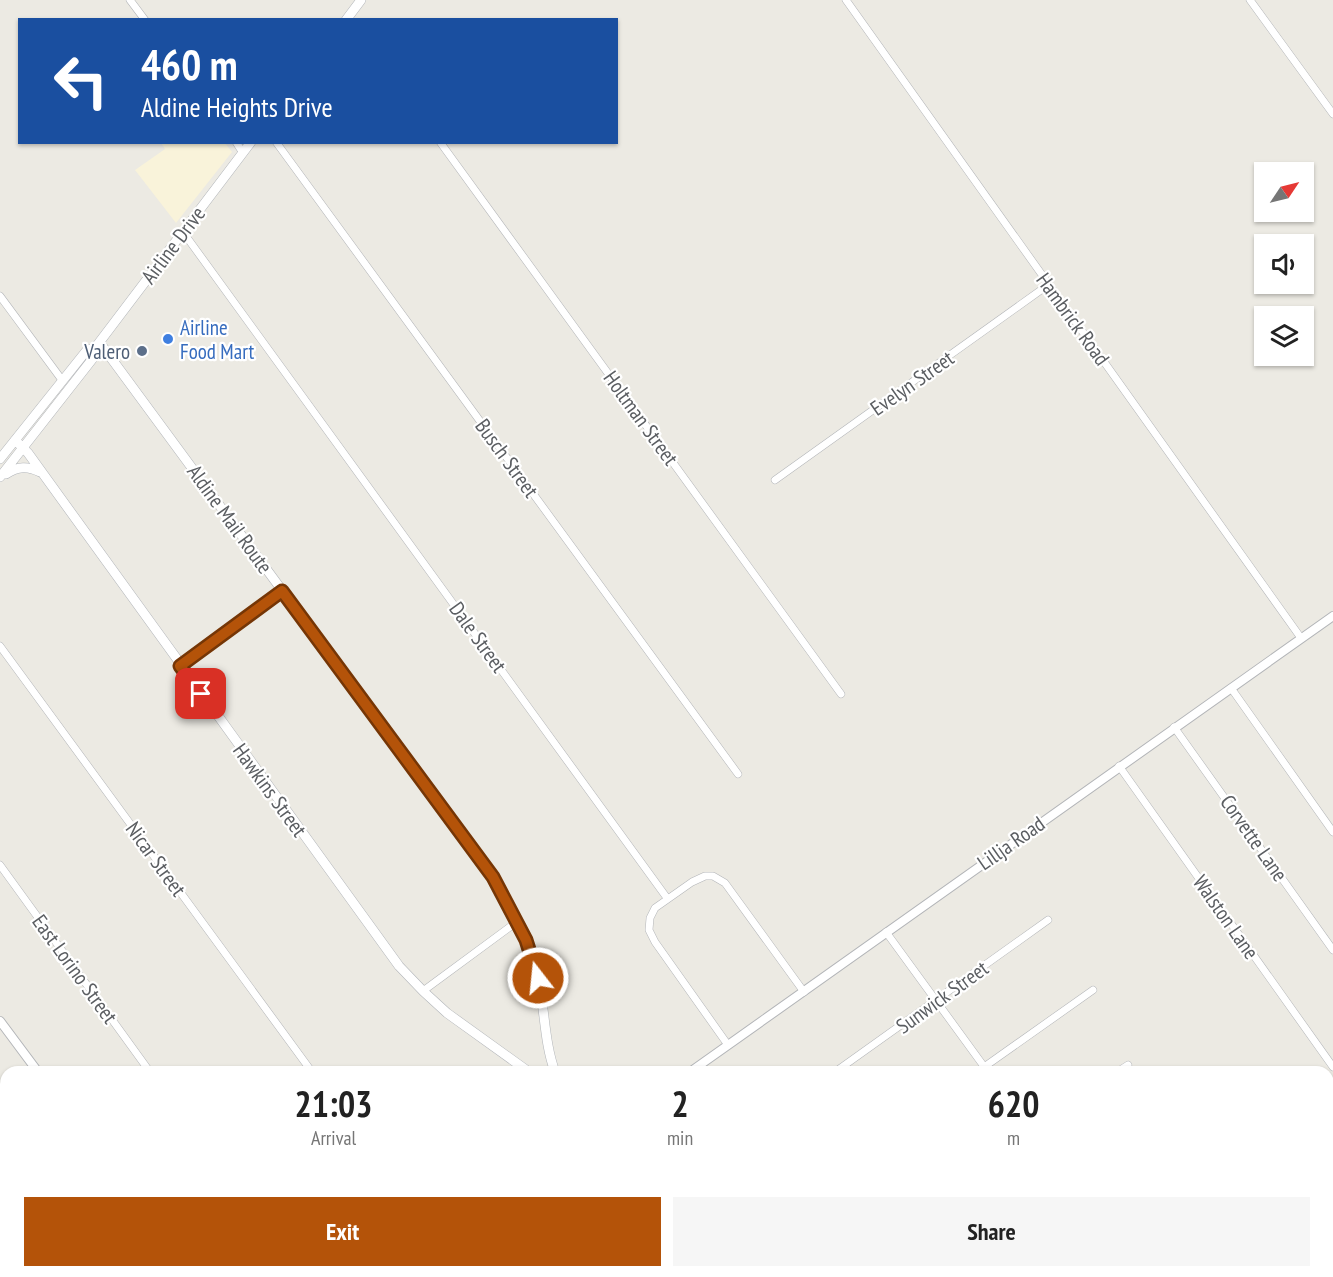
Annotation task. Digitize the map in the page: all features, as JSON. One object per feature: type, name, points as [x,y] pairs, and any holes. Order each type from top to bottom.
[{"type":"main road","points":[[349,18],[362,0]]},
{"type":"main road","name":"Airline Drive","points":[[0,459],[19,443],[94,357],[97,345],[250,144]]},
{"type":"main road","name":"Airline Drive","points":[[0,477],[19,443],[62,380],[87,350],[97,345]]},
{"type":"main road","name":"Aldine Mail Route","points":[[97,345],[493,877],[518,921],[538,978],[549,1057],[553,1066]]},
{"type":"main road","name":"Hawkins Street","points":[[19,443],[379,940],[423,991],[447,1013],[520,1066]]},
{"type":"main road","points":[[0,477],[14,468],[24,467],[40,472]]},
{"type":"street","points":[[130,0],[144,18]]},
{"type":"street","name":"Hambrick Road","points":[[846,0],[1301,638]]},
{"type":"street","points":[[1250,0],[1333,114]]},
{"type":"street","points":[[237,144],[243,153]]},
{"type":"street","name":"Busch Street","points":[[277,144],[738,774]]},
{"type":"street","name":"Holtman Street","points":[[441,144],[841,694]]},
{"type":"street","name":"Dale Street","points":[[183,232],[667,898]]},
{"type":"street","name":"Evelyn Street","points":[[775,480],[1048,285]]},
{"type":"street","points":[[0,296],[62,380]]},
{"type":"street","points":[[180,666],[282,591]]},
{"type":"street","name":"Lillja Road","points":[[698,1066],[1333,615]]},
{"type":"street","name":"Nicar Street","points":[[0,646],[308,1066]]},
{"type":"street","points":[[1230,688],[1333,832]]},
{"type":"street","name":"Corvette Lane","points":[[1174,727],[1333,950]]},
{"type":"street","name":"Walston Lane","points":[[1119,766],[1332,1066]]},
{"type":"street","name":"East Lorino Street","points":[[0,866],[146,1066]]},
{"type":"street","points":[[728,1045],[655,942],[649,930],[650,918],[655,908],[667,898],[698,878],[712,876],[719,879],[734,895],[804,992]]},
{"type":"street","name":"Sunwick Street","points":[[844,1066],[1048,920]]},
{"type":"street","points":[[423,991],[518,921]]},
{"type":"street","points":[[886,932],[983,1066]]},
{"type":"street","points":[[991,1066],[1093,990]]},
{"type":"street","points":[[0,1021],[34,1066]]},
{"type":"shaded area","points":[[162,144],[226,144],[232,152],[176,223],[135,170],[165,149]]},
{"type":"place","name":"Airline Food Mart","points":[[168,339]]},
{"type":"place","name":"Valero","points":[[142,351]]},
{"type":"route","points":[[201,694],[180,666],[282,591],[493,877],[518,921],[538,978]]}]
